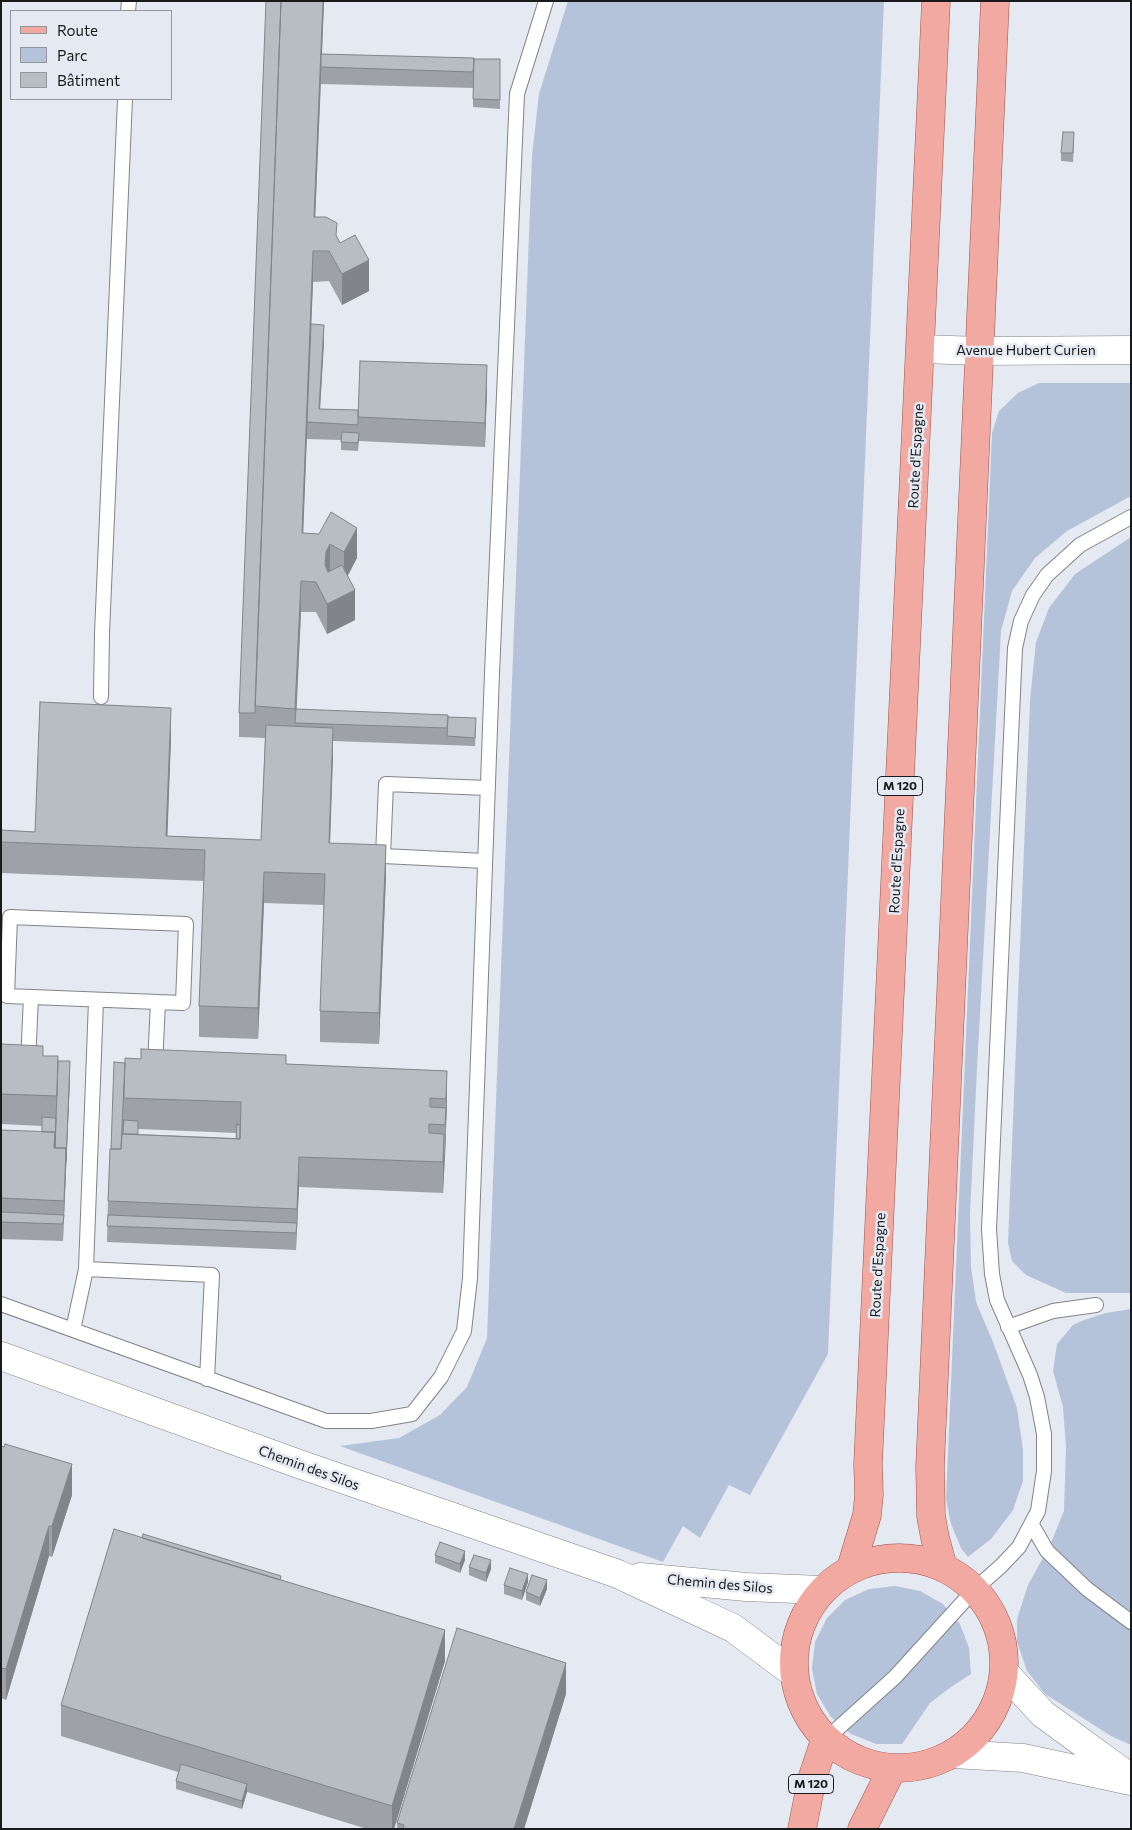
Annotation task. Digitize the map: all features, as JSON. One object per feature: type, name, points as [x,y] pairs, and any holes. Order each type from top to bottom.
[{"type":"main road","name":"Route d'Espagne","points":[[851,1568],[867,1515],[869,1495],[869,1454],[936,1]]},
{"type":"main road","points":[[943,1567],[931,1516],[930,1466],[995,1]]},
{"type":"main road","points":[[881,1558],[913,1558],[943,1567],[975,1589],[999,1628],[1005,1673],[996,1705],[979,1733],[953,1754],[924,1766],[892,1769],[856,1761],[825,1740],[803,1709],[792,1672],[798,1628],[822,1590],[851,1568],[881,1558]]},
{"type":"main road","name":"M 120","points":[[802,1829],[812,1779],[825,1740]]},
{"type":"main road","points":[[862,1829],[892,1769]]},
{"type":"street","name":"Avenue Hubert Curien","points":[[921,349],[980,351],[1131,350]]},
{"type":"street","name":"Chemin des Silos","points":[[1,1356],[308,1468],[618,1574],[733,1628],[792,1672]]},
{"type":"street","name":"Chemin des Silos","points":[[618,1574],[746,1587],[822,1590]]},
{"type":"street","points":[[1005,1673],[1043,1714],[1131,1779]]},
{"type":"street","points":[[953,1754],[1023,1758],[1131,1779]]},
{"type":"lane","points":[[1,1304],[326,1421],[371,1421],[412,1414],[441,1378],[464,1331],[470,1278],[485,861],[518,94],[546,1]]},
{"type":"lane","points":[[101,697],[102,624],[125,100]]},
{"type":"lane","points":[[825,1740],[895,1677],[975,1589],[1019,1547],[1032,1525],[1042,1496],[1044,1434],[1037,1397],[1030,1375],[997,1300],[992,1274],[989,1229],[1016,648],[1021,621],[1033,595],[1047,575],[1080,545],[1131,517]]},
{"type":"lane","points":[[485,861],[383,856],[386,784],[488,788]]},
{"type":"lane","points":[[10,917],[186,924],[183,1003],[31,997],[7,996],[10,917]]},
{"type":"lane","points":[[28,1063],[31,997]]},
{"type":"lane","points":[[73,1330],[86,1269],[96,1000]]},
{"type":"lane","points":[[155,1065],[158,1002]]},
{"type":"lane","points":[[86,1269],[212,1275],[208,1379]]},
{"type":"lane","points":[[1008,1327],[1053,1311],[1096,1305]]},
{"type":"lane","points":[[1032,1525],[1047,1551],[1087,1589],[1131,1622]]},
{"type":"green space","points":[[568,1],[884,1],[828,1354],[750,1495],[729,1485],[700,1538],[683,1526],[663,1562],[340,1446],[399,1438],[440,1415],[467,1387],[487,1338],[532,156],[539,94]]},
{"type":"green space","points":[[1039,383],[1131,383],[1131,496],[1067,531],[1035,558],[1012,591],[1001,631],[970,1214],[971,1267],[976,1302],[1017,1408],[1023,1450],[1023,1481],[1013,1510],[991,1539],[968,1557],[961,1548],[951,1524],[946,1499],[992,433],[999,411],[1018,393]]},
{"type":"green space","points":[[1131,537],[1131,1293],[1066,1293],[1026,1275],[1012,1261],[1008,1243],[1030,701],[1036,642],[1049,608],[1075,574]]},
{"type":"green space","points":[[1131,1309],[1131,1745],[1111,1736],[1045,1694],[1027,1671],[1017,1642],[1017,1619],[1028,1585],[1050,1545],[1064,1511],[1066,1447],[1063,1407],[1053,1371],[1057,1344],[1073,1325],[1106,1313]]},
{"type":"green space","points":[[895,1586],[920,1591],[943,1604],[960,1624],[969,1648],[971,1674],[930,1703],[902,1744],[876,1744],[851,1734],[831,1717],[817,1694],[812,1669],[815,1642],[827,1618],[845,1600],[869,1589]]},
{"type":"building","points":[[266,1],[281,1],[255,713],[239,713]]},
{"type":"building","points":[[281,1],[323,1],[314,217],[326,217],[337,223],[336,235],[340,243],[355,235],[369,260],[342,274],[329,251],[313,251],[302,533],[319,534],[331,512],[357,528],[344,552],[330,544],[326,552],[325,565],[328,572],[342,565],[355,590],[327,604],[316,582],[301,581],[295,709],[255,706]]},
{"type":"building","points":[[321,54],[474,58],[473,72],[321,67]]},
{"type":"building","points":[[474,59],[500,59],[500,100],[473,99]]},
{"type":"building","points":[[1063,132],[1074,132],[1073,153],[1061,153]]},
{"type":"building","points":[[311,324],[324,325],[319,409],[358,410],[358,425],[307,422]]},
{"type":"building","points":[[360,361],[487,365],[485,423],[358,417]]},
{"type":"building","points":[[342,432],[359,433],[358,443],[341,442]]},
{"type":"building","points":[[40,702],[171,708],[166,836],[261,840],[266,725],[333,728],[329,843],[386,845],[379,1013],[320,1011],[325,874],[264,872],[258,1008],[199,1006],[205,850],[1,842],[1,830],[35,832]]},
{"type":"building","points":[[296,709],[448,715],[447,728],[295,723]]},
{"type":"building","points":[[448,717],[476,718],[475,738],[447,736]]},
{"type":"building","points":[[1,1044],[43,1046],[43,1056],[58,1056],[57,1096],[1,1094]]},
{"type":"building","points":[[141,1049],[286,1055],[286,1064],[447,1071],[446,1099],[430,1098],[430,1107],[446,1108],[445,1125],[429,1124],[429,1133],[444,1134],[443,1162],[299,1157],[297,1209],[108,1201],[110,1149],[121,1149],[122,1134],[240,1139],[241,1102],[124,1098],[125,1058],[141,1059]]},
{"type":"building","points":[[58,1061],[70,1061],[66,1162],[66,1148],[55,1148]]},
{"type":"building","points":[[114,1062],[125,1063],[121,1149],[111,1149]]},
{"type":"building","points":[[42,1117],[56,1118],[55,1148],[55,1132],[42,1132]]},
{"type":"building","points":[[124,1120],[138,1121],[138,1134],[123,1134]]},
{"type":"building","points":[[237,1124],[240,1125],[240,1139],[236,1138]]},
{"type":"building","points":[[1,1130],[55,1132],[54,1148],[66,1148],[64,1201],[1,1198]]},
{"type":"building","points":[[1,1212],[64,1215],[63,1224],[1,1222]]},
{"type":"building","points":[[108,1215],[297,1223],[296,1233],[107,1226]]},
{"type":"building","points":[[5,1444],[72,1464],[52,1526],[49,1526],[6,1669],[1,1668],[1,1446],[4,1447]]},
{"type":"building","points":[[114,1529],[445,1630],[392,1806],[61,1705]]},
{"type":"building","points":[[143,1534],[281,1576],[280,1580],[142,1538]]},
{"type":"building","points":[[440,1542],[465,1551],[460,1564],[435,1555]]},
{"type":"building","points":[[474,1555],[491,1560],[486,1573],[469,1567]]},
{"type":"building","points":[[510,1568],[528,1574],[522,1591],[504,1585]]},
{"type":"building","points":[[532,1575],[547,1580],[540,1598],[526,1592]]},
{"type":"building","points":[[457,1628],[566,1663],[514,1829],[403,1829],[404,1825],[397,1823]]},
{"type":"building","points":[[181,1764],[247,1784],[242,1801],[176,1781]]}]
